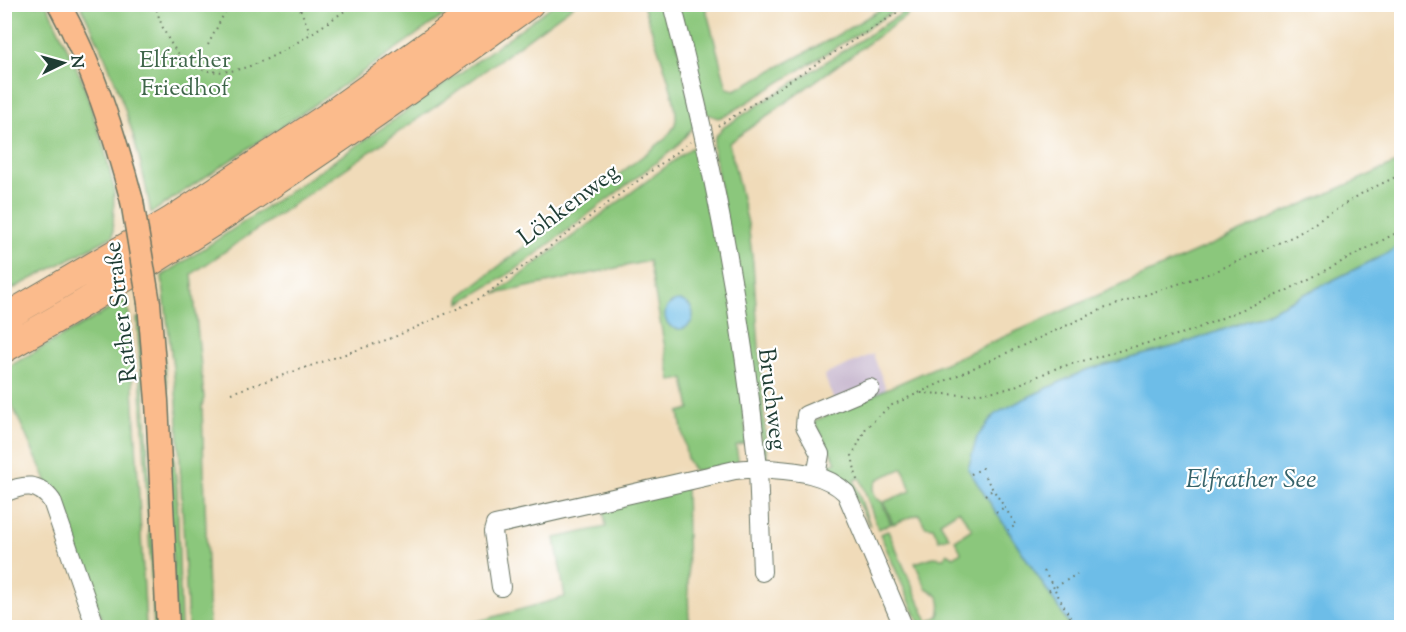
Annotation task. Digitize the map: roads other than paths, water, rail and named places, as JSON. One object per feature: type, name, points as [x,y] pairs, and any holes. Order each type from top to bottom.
[{"type":"highway","points":[[4,318],[17,307],[170,221],[328,116],[485,4]]},
{"type":"highway","points":[[4,349],[202,232],[390,106],[530,4]]},
{"type":"main road","name":"Rather Straße","points":[[59,4],[79,44],[107,115],[132,201],[149,303],[157,401],[168,627]]},
{"type":"street","name":"Bruchweg","points":[[672,4],[705,133],[733,270],[758,468],[816,476],[834,481],[846,493],[904,627]]},
{"type":"street","points":[[816,476],[820,454],[805,426],[806,415],[870,388]]},
{"type":"street","points":[[501,588],[493,532],[495,525],[735,470],[758,468],[762,572]]},
{"type":"street","points":[[4,493],[21,486],[33,485],[45,491],[52,501],[96,627]]},
{"type":"water","name":"Elfrather See","points":[[1401,244],[1401,627],[1071,627],[968,469],[977,437],[995,414],[1086,370],[1180,345],[1256,318],[1388,253]]},
{"type":"water","points":[[679,301],[689,305],[693,315],[689,325],[679,329],[669,325],[665,315],[669,305]]},
{"type":"park label","name":"Elfrather Friedhof","points":[[185,73]]}]
